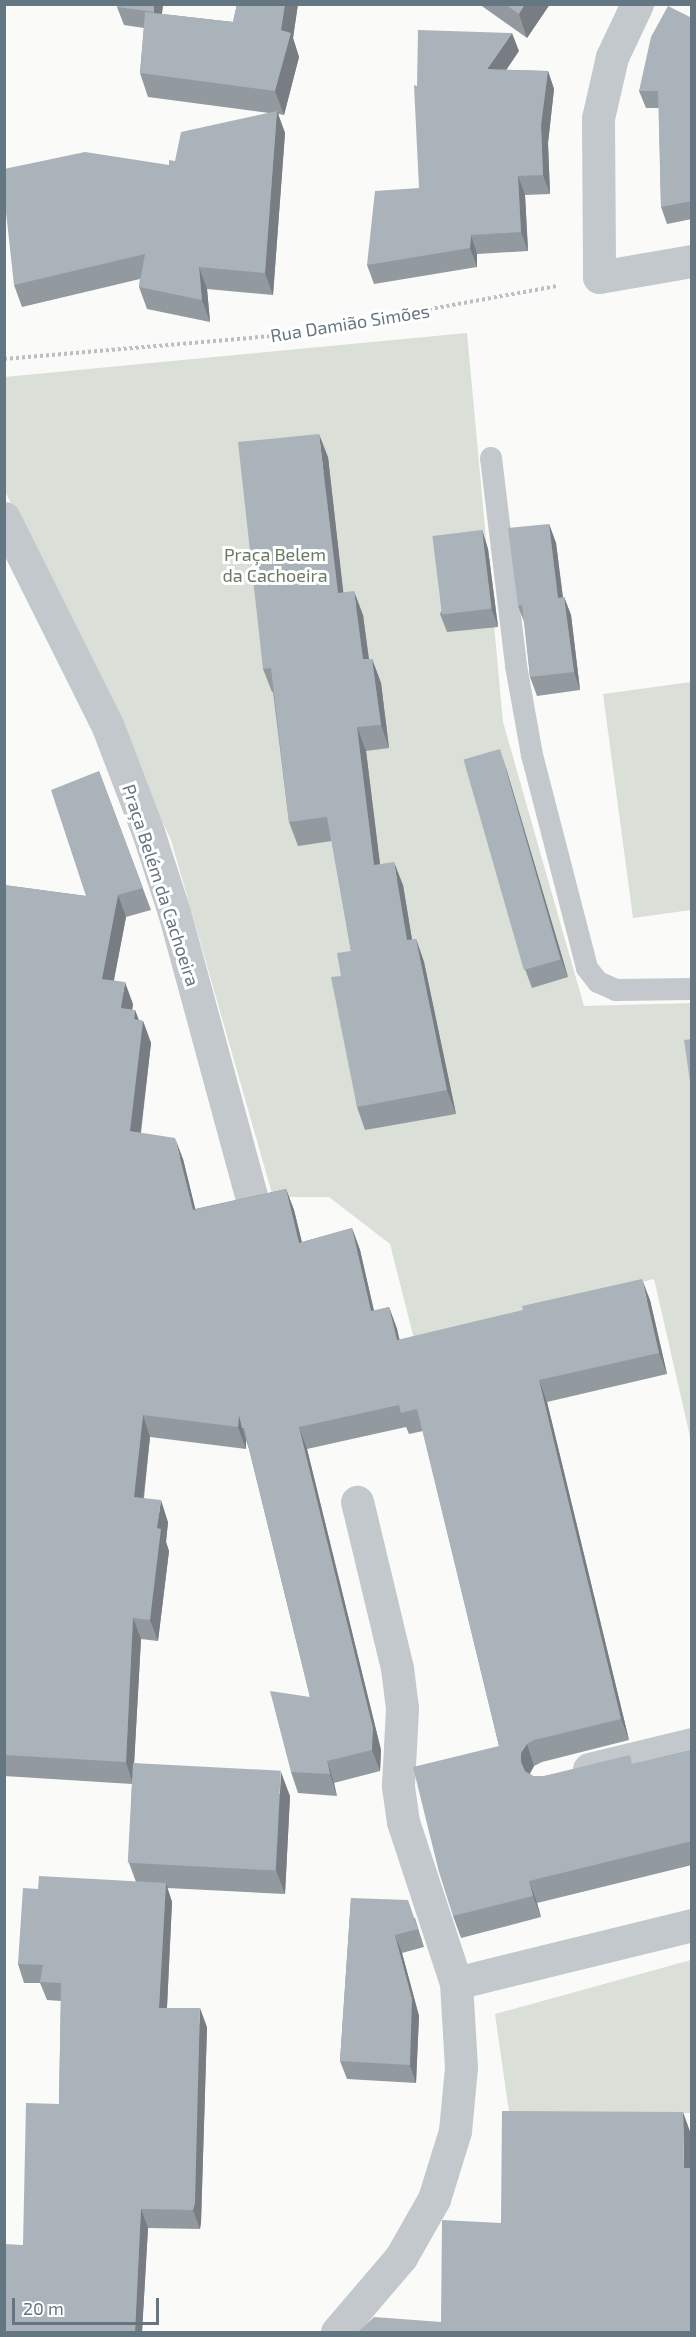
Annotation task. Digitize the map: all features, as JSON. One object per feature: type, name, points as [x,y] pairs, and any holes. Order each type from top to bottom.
[{"type":"street","points":[[637,4],[612,57],[598,118],[599,277],[692,261]]},
{"type":"street","name":"Praça Belém da Cachoeira","points":[[4,518],[108,727],[148,832],[174,912],[252,1200]]},
{"type":"street","points":[[337,2332],[401,2257],[434,2199],[455,2131],[461,2067],[456,1983],[403,1822],[398,1785],[402,1708],[397,1668],[357,1502]]},
{"type":"street","points":[[558,1777],[692,1744]]},
{"type":"street","points":[[456,1983],[692,1925]]},
{"type":"lane","points":[[491,458],[516,666],[532,755],[587,968],[598,982],[616,990],[692,988]]},
{"type":"path","name":"Rua Damião Simões","points":[[4,359],[293,334],[599,277]]},
{"type":"green space","name":"Praça Belem da Cachoeira","points":[[467,333],[503,722],[584,1006],[691,1003],[691,1441],[654,1279],[414,1339],[390,1244],[329,1197],[273,1197],[171,840],[5,491],[5,377]]},
{"type":"green space","points":[[691,682],[691,910],[633,918],[603,694]]},
{"type":"green space","points":[[691,1960],[691,2113],[509,2112],[495,2014]]},
{"type":"building","points":[[117,4],[154,4],[154,12],[117,7]]},
{"type":"building","points":[[237,4],[285,4],[281,30],[291,33],[275,91],[140,73],[145,12],[233,22]]},
{"type":"building","points":[[505,4],[525,4],[519,14]]},
{"type":"building","points":[[668,6],[692,18],[692,201],[661,207],[658,91],[639,91],[651,37]]},
{"type":"building","points":[[418,30],[512,33],[487,69],[548,71],[541,125],[543,175],[518,176],[521,232],[471,235],[470,248],[367,265],[375,191],[419,188],[414,85],[417,86]]},
{"type":"building","points":[[277,111],[265,273],[199,267],[202,300],[139,287],[145,254],[14,285],[4,194],[4,169],[85,152],[169,165],[169,160],[175,161],[181,132]]},
{"type":"building","points":[[319,434],[338,593],[354,591],[363,659],[372,659],[381,725],[357,727],[374,865],[394,862],[407,940],[416,939],[447,1090],[357,1107],[331,977],[341,976],[337,953],[351,951],[327,817],[289,822],[271,668],[263,669],[238,442]]},
{"type":"building","points":[[549,524],[558,598],[564,597],[574,672],[530,677],[522,605],[518,606],[508,528]]},
{"type":"building","points":[[482,530],[492,608],[442,615],[432,536]]},
{"type":"building","points":[[500,749],[560,960],[524,970],[463,759]]},
{"type":"building","points":[[99,771],[143,888],[118,895],[102,979],[125,982],[121,1008],[135,1010],[134,1019],[143,1021],[130,1131],[175,1138],[193,1210],[286,1189],[299,1243],[352,1228],[371,1311],[389,1307],[397,1340],[523,1310],[522,1306],[642,1279],[659,1353],[539,1380],[621,1719],[534,1740],[527,1744],[521,1753],[521,1762],[525,1771],[533,1776],[544,1776],[630,1755],[632,1764],[692,1750],[692,1841],[529,1881],[533,1896],[453,1916],[439,1872],[413,1767],[499,1746],[417,1409],[401,1413],[399,1405],[299,1427],[373,1728],[372,1750],[327,1761],[330,1774],[291,1772],[270,1691],[310,1697],[239,1415],[238,1427],[143,1415],[134,1497],[161,1500],[157,1528],[161,1529],[150,1620],[133,1618],[126,1762],[4,1755],[4,885],[86,896],[51,790]]},
{"type":"building","points":[[692,1039],[692,1095],[684,1040]]},
{"type":"building","points":[[133,1763],[281,1771],[276,1871],[128,1863]]},
{"type":"building","points":[[39,1876],[166,1883],[159,2008],[200,2008],[195,2203],[193,2210],[141,2209],[135,2332],[4,2332],[4,2244],[23,2245],[26,2103],[59,2104],[61,1983],[40,1982],[43,1965],[18,1964],[23,1888],[38,1889]]},
{"type":"building","points":[[351,1898],[408,1900],[418,1929],[395,1935],[412,1999],[410,2065],[340,2061]]},
{"type":"building","points":[[502,2111],[683,2112],[684,2168],[692,2168],[692,2332],[358,2332],[374,2317],[441,2322],[442,2220],[501,2223]]}]
